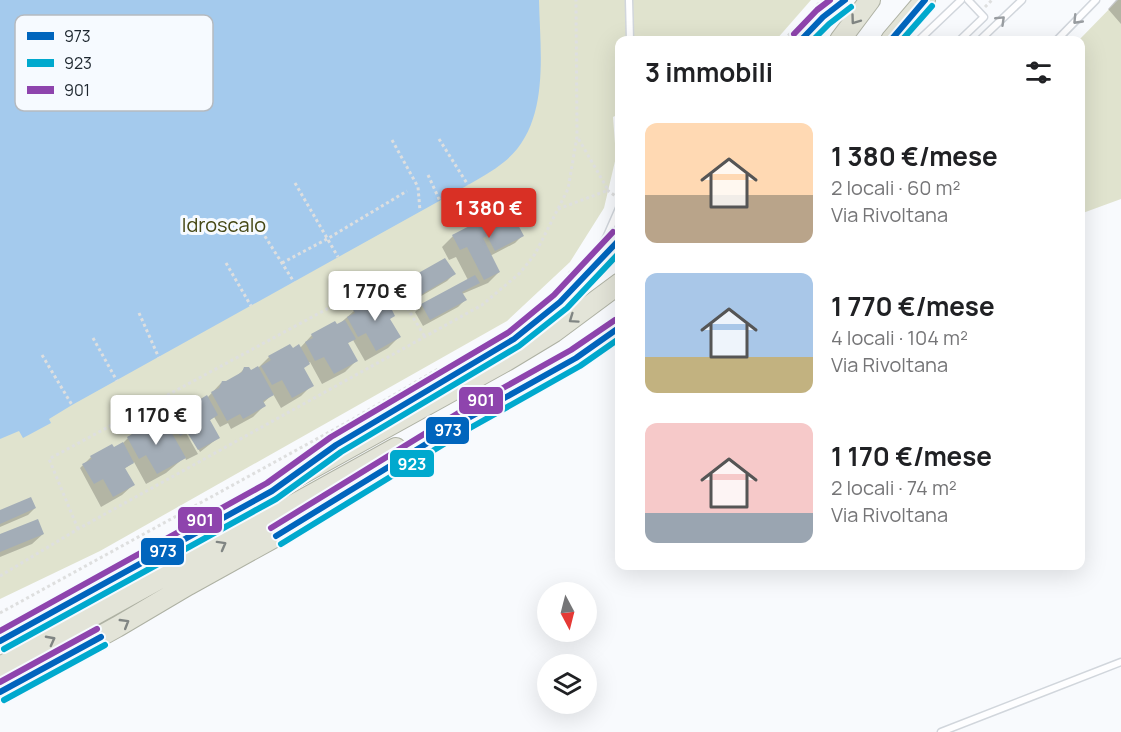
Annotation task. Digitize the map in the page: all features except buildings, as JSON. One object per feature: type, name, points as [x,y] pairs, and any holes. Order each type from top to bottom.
[{"type":"highway","points":[[843,36],[870,0]]},
{"type":"highway","points":[[894,36],[925,0]]},
{"type":"highway","points":[[0,641],[506,361],[554,332],[615,288]]},
{"type":"highway","points":[[0,668],[522,379],[615,319]]},
{"type":"highway","points":[[0,692],[272,538],[465,420],[576,358],[615,331]]},
{"type":"highway","points":[[0,627],[59,596],[164,551]]},
{"type":"lane","points":[[629,0],[630,36]]},
{"type":"lane","points":[[805,36],[823,17],[845,0]]},
{"type":"lane","points":[[924,36],[961,0]]},
{"type":"lane","points":[[964,36],[984,17],[968,0]]},
{"type":"lane","points":[[984,36],[1022,0]]},
{"type":"lane","points":[[1061,36],[1096,0]]},
{"type":"lane","points":[[571,290],[606,238],[615,217]]},
{"type":"lane","points":[[273,491],[336,445],[514,339],[545,315],[615,243]]},
{"type":"lane","points":[[941,732],[1121,662]]},
{"type":"path","points":[[0,576],[78,529],[482,305],[520,273],[535,254],[568,189],[574,162],[577,137],[576,0]]},
{"type":"path","points":[[788,36],[822,0]]},
{"type":"path","points":[[577,137],[607,190],[614,196],[611,204]]},
{"type":"path","points":[[439,139],[468,185]]},
{"type":"path","points":[[392,140],[418,187],[420,212]]},
{"type":"path","points":[[429,175],[440,201]]},
{"type":"path","points":[[295,183],[338,257]]},
{"type":"path","points":[[558,209],[607,190]]},
{"type":"path","points":[[282,263],[407,191]]},
{"type":"path","points":[[252,216],[294,282]]},
{"type":"path","points":[[226,263],[251,306]]},
{"type":"path","points":[[559,286],[576,266]]},
{"type":"path","points":[[78,529],[49,459],[388,276],[425,337]]},
{"type":"path","points":[[139,313],[159,358]]},
{"type":"path","points":[[93,338],[117,381]]},
{"type":"path","points":[[42,355],[72,405]]},
{"type":"path","points":[[0,613],[353,419],[439,369]]},
{"type":"green space","name":"Idroscalo","points":[[0,0],[811,0],[780,36],[615,36],[615,116],[613,117],[615,161],[604,208],[570,262],[507,321],[100,551],[0,599]]},
{"type":"green space","points":[[1118,0],[1121,0],[1121,199],[1085,212],[1085,36],[1083,36]]},
{"type":"water","name":"Idroscalo","points":[[0,0],[539,0],[541,65],[536,108],[519,146],[504,162],[468,185],[72,405],[49,419],[51,423],[23,438],[19,431],[0,439]]},
{"type":"transit line","name":"901","points":[[794,34],[830,0]]},
{"type":"transit line","name":"973","points":[[805,36],[823,17],[845,0]]},
{"type":"transit line","name":"973","points":[[894,36],[925,0]]},
{"type":"transit line","name":"923","points":[[906,36],[932,6]]},
{"type":"transit line","name":"923","points":[[817,36],[851,7]]},
{"type":"transit line","name":"901","points":[[0,631],[267,483],[331,437],[509,332],[554,295],[613,232]]},
{"type":"transit line","name":"973","points":[[0,641],[272,491],[336,445],[514,339],[560,302],[615,244]]},
{"type":"transit line","name":"923","points":[[4,649],[276,499],[341,452],[519,346],[567,308],[615,257]]},
{"type":"transit line","name":"901","points":[[271,528],[460,412],[571,350],[615,320]]},
{"type":"transit line","name":"973","points":[[276,536],[465,420],[576,358],[615,331]]},
{"type":"transit line","name":"923","points":[[281,544],[470,428],[580,366],[615,342]]},
{"type":"transit line","name":"901","points":[[0,682],[97,629]]},
{"type":"transit line","name":"973","points":[[0,692],[101,637]]},
{"type":"transit line","name":"923","points":[[4,700],[105,645]]}]
